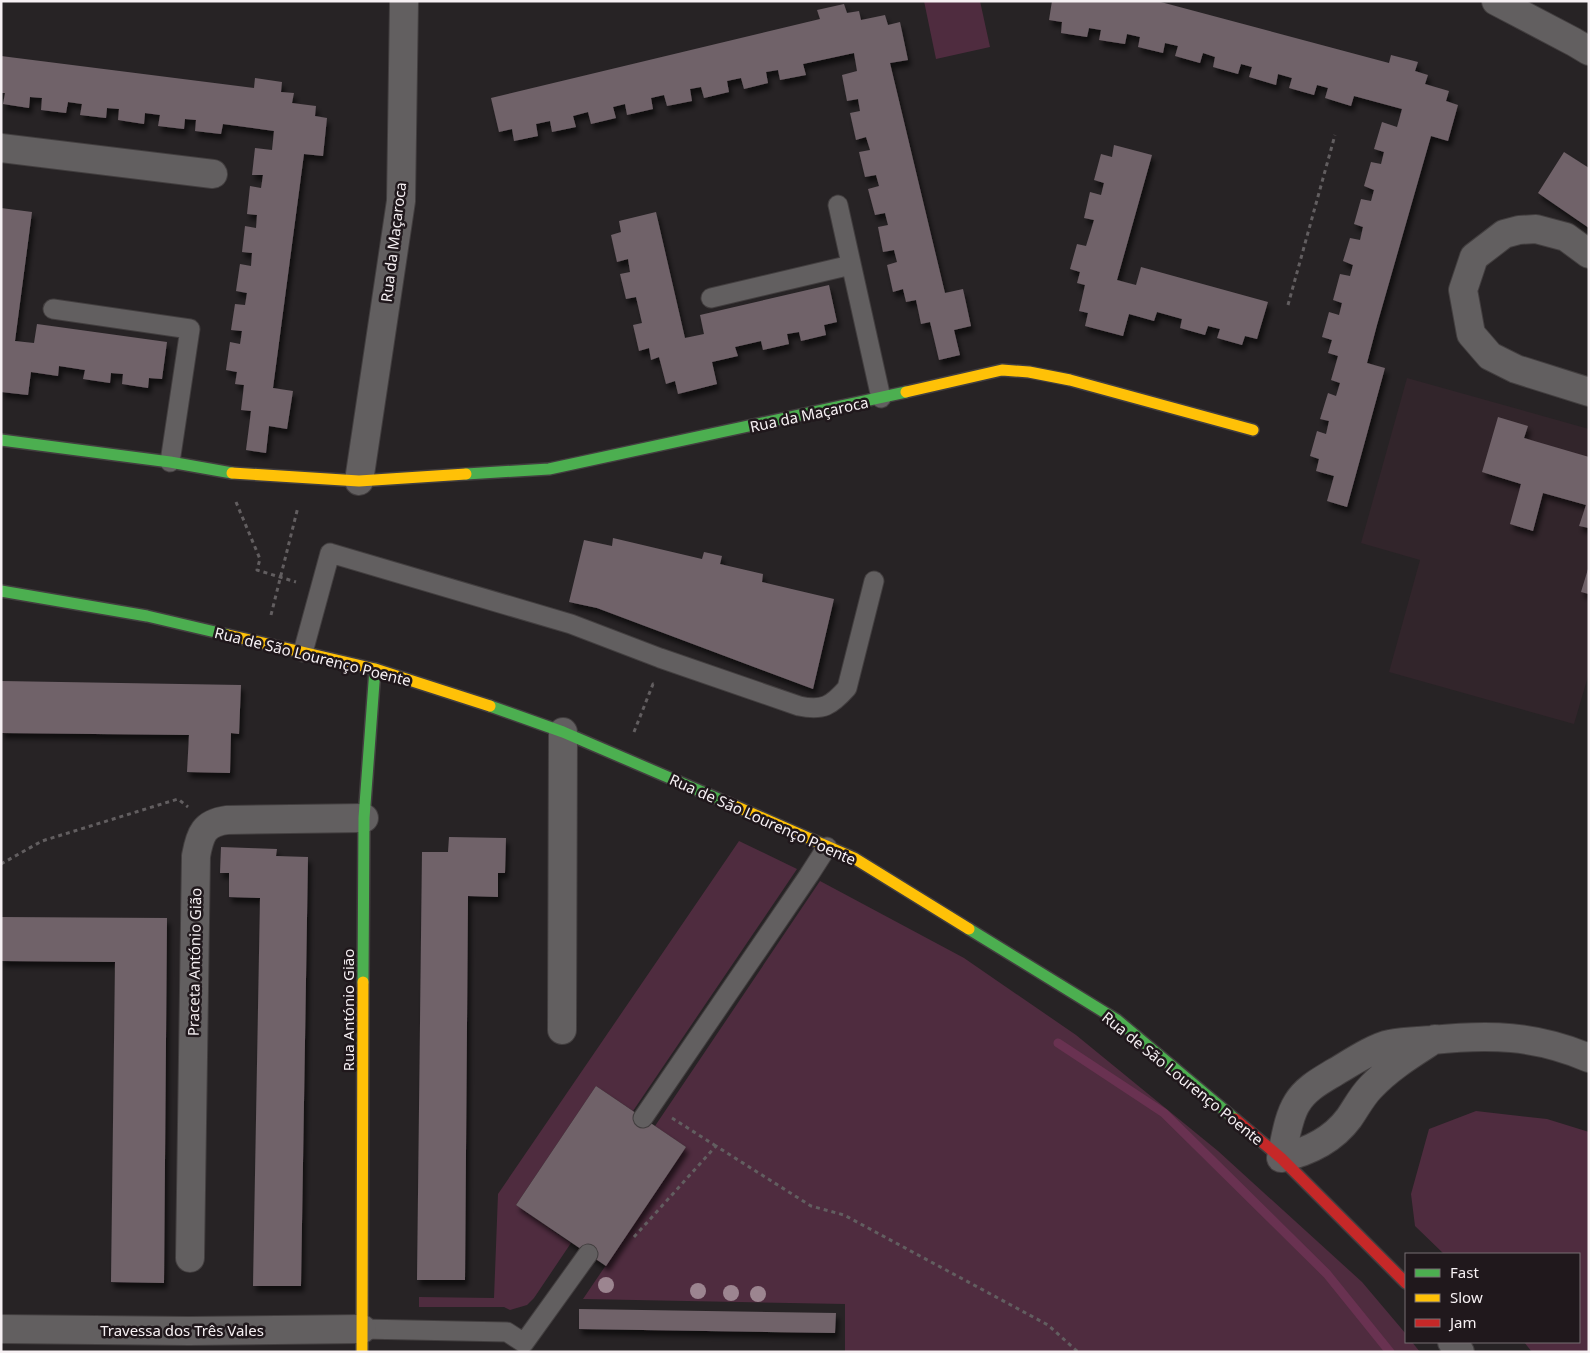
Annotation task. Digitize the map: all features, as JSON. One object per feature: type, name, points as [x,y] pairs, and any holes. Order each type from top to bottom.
[{"type":"street","name":"Rua da Maçaroca","points":[[359,481],[401,201],[404,1]]},
{"type":"street","points":[[1496,1],[1589,51]]},
{"type":"street","points":[[1,148],[213,174]]},
{"type":"street","points":[[1589,254],[1566,237],[1536,229],[1519,230],[1504,234],[1474,257],[1462,290],[1472,334],[1490,356],[1516,369],[1589,392]]},
{"type":"street","name":"Rua da Maçaroca","points":[[1,440],[170,462],[231,473],[359,481],[548,469],[881,398],[992,372],[1012,370],[1070,380],[1253,430]]},
{"type":"street","name":"Rua de São Lourenço Poente","points":[[1,591],[147,616],[375,669],[563,732],[854,858],[1117,1020],[1281,1158],[1405,1282]]},
{"type":"street","name":"Rua António Gião","points":[[362,1341],[364,818],[375,669]]},
{"type":"street","points":[[562,1030],[563,732]]},
{"type":"street","points":[[210,825],[218,821],[227,820],[364,818]]},
{"type":"street","name":"Praceta António Gião","points":[[190,1258],[196,856],[202,833],[210,825]]},
{"type":"street","points":[[1435,1039],[1388,1071],[1370,1088],[1347,1121],[1324,1143],[1302,1153],[1281,1158],[1287,1130],[1297,1102],[1313,1085],[1355,1060],[1388,1044],[1435,1039],[1466,1036],[1502,1036],[1534,1040],[1589,1058]]},
{"type":"street","name":"Travessa dos Três Vales","points":[[1,1329],[189,1341],[362,1341]]},
{"type":"lane","points":[[838,204],[881,398]]},
{"type":"lane","points":[[712,298],[851,265]]},
{"type":"lane","points":[[53,309],[190,329],[170,462]]},
{"type":"lane","points":[[303,652],[330,553],[571,624],[669,661],[799,706],[814,709],[825,707],[837,700],[848,688],[874,581]]},
{"type":"lane","points":[[647,1111],[827,847]]},
{"type":"lane","points":[[362,1341],[507,1332],[524,1348],[588,1254]]},
{"type":"path","points":[[1288,305],[1335,135]]},
{"type":"path","points":[[231,473],[230,486],[260,559],[257,570],[320,589]]},
{"type":"path","points":[[264,643],[293,532]]},
{"type":"path","points":[[624,758],[653,684]]},
{"type":"path","points":[[1,864],[42,841],[178,799],[210,825]]},
{"type":"path","points":[[647,1111],[716,1146],[811,1206],[844,1215],[1048,1325],[1078,1352]]},
{"type":"path","points":[[634,1237],[716,1146]]},
{"type":"shaded area","points":[[924,1],[980,1],[990,47],[936,59]]},
{"type":"shaded area","points":[[1407,378],[1589,429],[1589,673],[1574,724],[1389,672],[1420,560],[1361,543]]},
{"type":"shaded area","points":[[739,841],[797,869],[633,1111],[596,1086],[516,1205],[571,1243],[534,1298],[527,1305],[510,1310],[504,1307],[419,1307],[419,1297],[494,1298],[498,1194]]},
{"type":"shaded area","points":[[820,881],[964,958],[1076,1035],[1218,1151],[1362,1282],[1405,1333],[1405,1343],[1413,1343],[1420,1352],[845,1352],[845,1304],[583,1299],[686,1147],[655,1126]]},
{"type":"shaded area","points":[[1476,1111],[1547,1119],[1589,1132],[1589,1352],[1532,1352],[1525,1343],[1580,1343],[1580,1253],[1443,1253],[1415,1226],[1411,1194],[1429,1129]]},
{"type":"building","points":[[1052,1],[1157,1],[1389,63],[1391,55],[1418,62],[1415,71],[1428,75],[1425,84],[1449,91],[1446,101],[1458,105],[1448,141],[1431,136],[1377,325],[1367,363],[1385,368],[1347,507],[1327,501],[1334,476],[1316,471],[1319,459],[1310,456],[1317,431],[1326,434],[1329,421],[1320,419],[1328,393],[1336,396],[1340,383],[1331,380],[1338,356],[1328,353],[1332,340],[1322,337],[1329,312],[1339,315],[1342,303],[1333,300],[1340,274],[1350,276],[1353,265],[1343,261],[1350,238],[1360,240],[1363,227],[1354,224],[1361,199],[1371,201],[1374,190],[1364,186],[1371,162],[1381,164],[1384,152],[1374,149],[1382,122],[1397,127],[1402,109],[1354,96],[1351,106],[1325,98],[1328,88],[1317,85],[1314,95],[1289,88],[1292,78],[1278,74],[1276,85],[1249,77],[1252,67],[1241,64],[1238,74],[1213,67],[1215,57],[1203,53],[1200,63],[1175,56],[1178,46],[1165,43],[1163,53],[1138,47],[1140,37],[1127,34],[1125,44],[1099,40],[1101,30],[1089,28],[1087,37],[1061,33],[1062,22],[1049,20]]},
{"type":"building","points":[[844,4],[847,13],[859,11],[861,20],[885,15],[888,25],[900,22],[908,60],[890,63],[945,293],[963,289],[971,326],[954,330],[960,355],[939,360],[930,322],[921,324],[916,300],[906,302],[903,289],[893,292],[887,265],[897,262],[894,250],[883,252],[878,227],[888,225],[885,213],[875,215],[868,189],[879,186],[876,175],[865,177],[859,152],[870,150],[866,137],[856,140],[850,113],[860,111],[858,99],[847,101],[842,75],[857,71],[854,53],[803,64],[806,75],[780,80],[778,70],[766,72],[768,83],[744,89],[741,78],[727,81],[729,92],[704,98],[701,87],[690,89],[692,101],[667,106],[664,95],[651,98],[653,109],[627,115],[625,104],[613,107],[616,118],[591,124],[588,112],[573,116],[576,127],[552,132],[550,121],[536,124],[538,136],[514,141],[512,129],[499,132],[491,98],[820,19],[817,10]]},
{"type":"building","points":[[1,56],[254,88],[255,78],[282,82],[281,92],[294,93],[292,103],[316,106],[315,116],[327,118],[323,156],[304,154],[273,388],[293,391],[287,429],[269,426],[266,453],[246,450],[251,411],[241,410],[244,385],[235,384],[237,372],[226,370],[230,342],[240,344],[242,331],[231,330],[235,304],[245,305],[247,293],[236,291],[240,264],[251,266],[252,253],[242,252],[245,226],[256,228],[257,215],[247,214],[250,186],[261,188],[263,175],[252,175],[255,148],[272,150],[274,131],[223,124],[221,134],[195,131],[196,120],[185,119],[184,129],[158,126],[160,115],[145,113],[144,124],[118,120],[119,109],[107,108],[106,118],[80,115],[82,104],[68,102],[66,113],[41,110],[42,98],[30,97],[29,108],[3,104],[5,93],[1,93]]},
{"type":"building","points":[[1114,145],[1152,155],[1117,280],[1136,285],[1141,267],[1268,302],[1257,339],[1245,336],[1242,345],[1217,338],[1220,329],[1208,326],[1205,335],[1180,328],[1182,319],[1157,312],[1154,321],[1129,314],[1123,336],[1085,326],[1088,313],[1079,311],[1085,285],[1077,283],[1080,272],[1070,269],[1077,244],[1086,246],[1094,220],[1084,218],[1090,192],[1101,195],[1104,183],[1094,180],[1101,154],[1112,157]]},
{"type":"building","points":[[1564,152],[1589,168],[1589,228],[1538,193]]},
{"type":"building","points":[[1,208],[32,212],[15,341],[34,343],[37,324],[167,342],[162,379],[149,378],[148,388],[122,384],[123,374],[111,373],[110,383],[83,379],[85,370],[59,366],[58,376],[31,372],[28,395],[1,392]]},
{"type":"building","points":[[656,212],[685,338],[704,334],[700,315],[829,285],[837,322],[824,325],[826,335],[801,341],[799,332],[787,334],[789,344],[763,350],[761,341],[735,347],[738,356],[712,362],[717,384],[678,394],[675,381],[666,384],[659,357],[651,360],[649,348],[639,351],[633,325],[642,323],[636,297],[626,299],[620,274],[630,272],[628,259],[617,262],[611,235],[621,232],[619,221]]},
{"type":"building","points":[[1498,417],[1528,426],[1524,438],[1589,457],[1589,528],[1579,526],[1586,505],[1543,493],[1533,531],[1510,524],[1521,484],[1482,472]]},
{"type":"building","points":[[613,538],[702,559],[704,552],[722,556],[720,564],[763,574],[762,582],[834,599],[813,689],[597,608],[569,602],[584,540],[612,546]]},
{"type":"building","points":[[1589,569],[1589,594],[1581,592]]},
{"type":"building","points":[[1,681],[241,685],[239,734],[231,733],[230,773],[187,772],[189,735],[1,733]]},
{"type":"building","points":[[449,837],[506,838],[505,873],[498,873],[498,897],[468,896],[465,1280],[417,1280],[422,852],[448,852]]},
{"type":"building","points":[[221,847],[277,849],[276,856],[308,857],[301,1286],[253,1286],[260,898],[229,897],[229,873],[220,873]]},
{"type":"building","points":[[1,917],[167,918],[164,1283],[111,1282],[115,962],[1,961]]},
{"type":"building","points":[[596,1086],[686,1147],[606,1266],[516,1205]]},
{"type":"building","points":[[579,1309],[836,1313],[835,1333],[579,1329]]},
{"type":"waterway","points":[[1058,1043],[1164,1113],[1327,1274],[1390,1352]]},
{"type":"traffic: fast","points":[[466,474],[549,469],[906,392]]},
{"type":"traffic: fast","points":[[1,440],[170,462],[232,473]]},
{"type":"traffic: fast","points":[[1,591],[147,616],[228,635]]},
{"type":"traffic: fast","points":[[363,982],[364,818],[375,669]]},
{"type":"traffic: fast","points":[[490,706],[563,732],[735,806]]},
{"type":"traffic: fast","points":[[969,929],[1117,1020],[1235,1119]]},
{"type":"traffic: slow","points":[[906,392],[1002,370],[1029,372],[1070,380],[1253,430]]},
{"type":"traffic: slow","points":[[232,473],[359,481],[466,474]]},
{"type":"traffic: slow","points":[[228,635],[375,669],[490,706]]},
{"type":"traffic: slow","points":[[735,806],[854,858],[969,929]]},
{"type":"traffic: slow","points":[[362,1352],[363,982]]},
{"type":"traffic: jam","points":[[1235,1119],[1281,1158],[1405,1282]]}]
